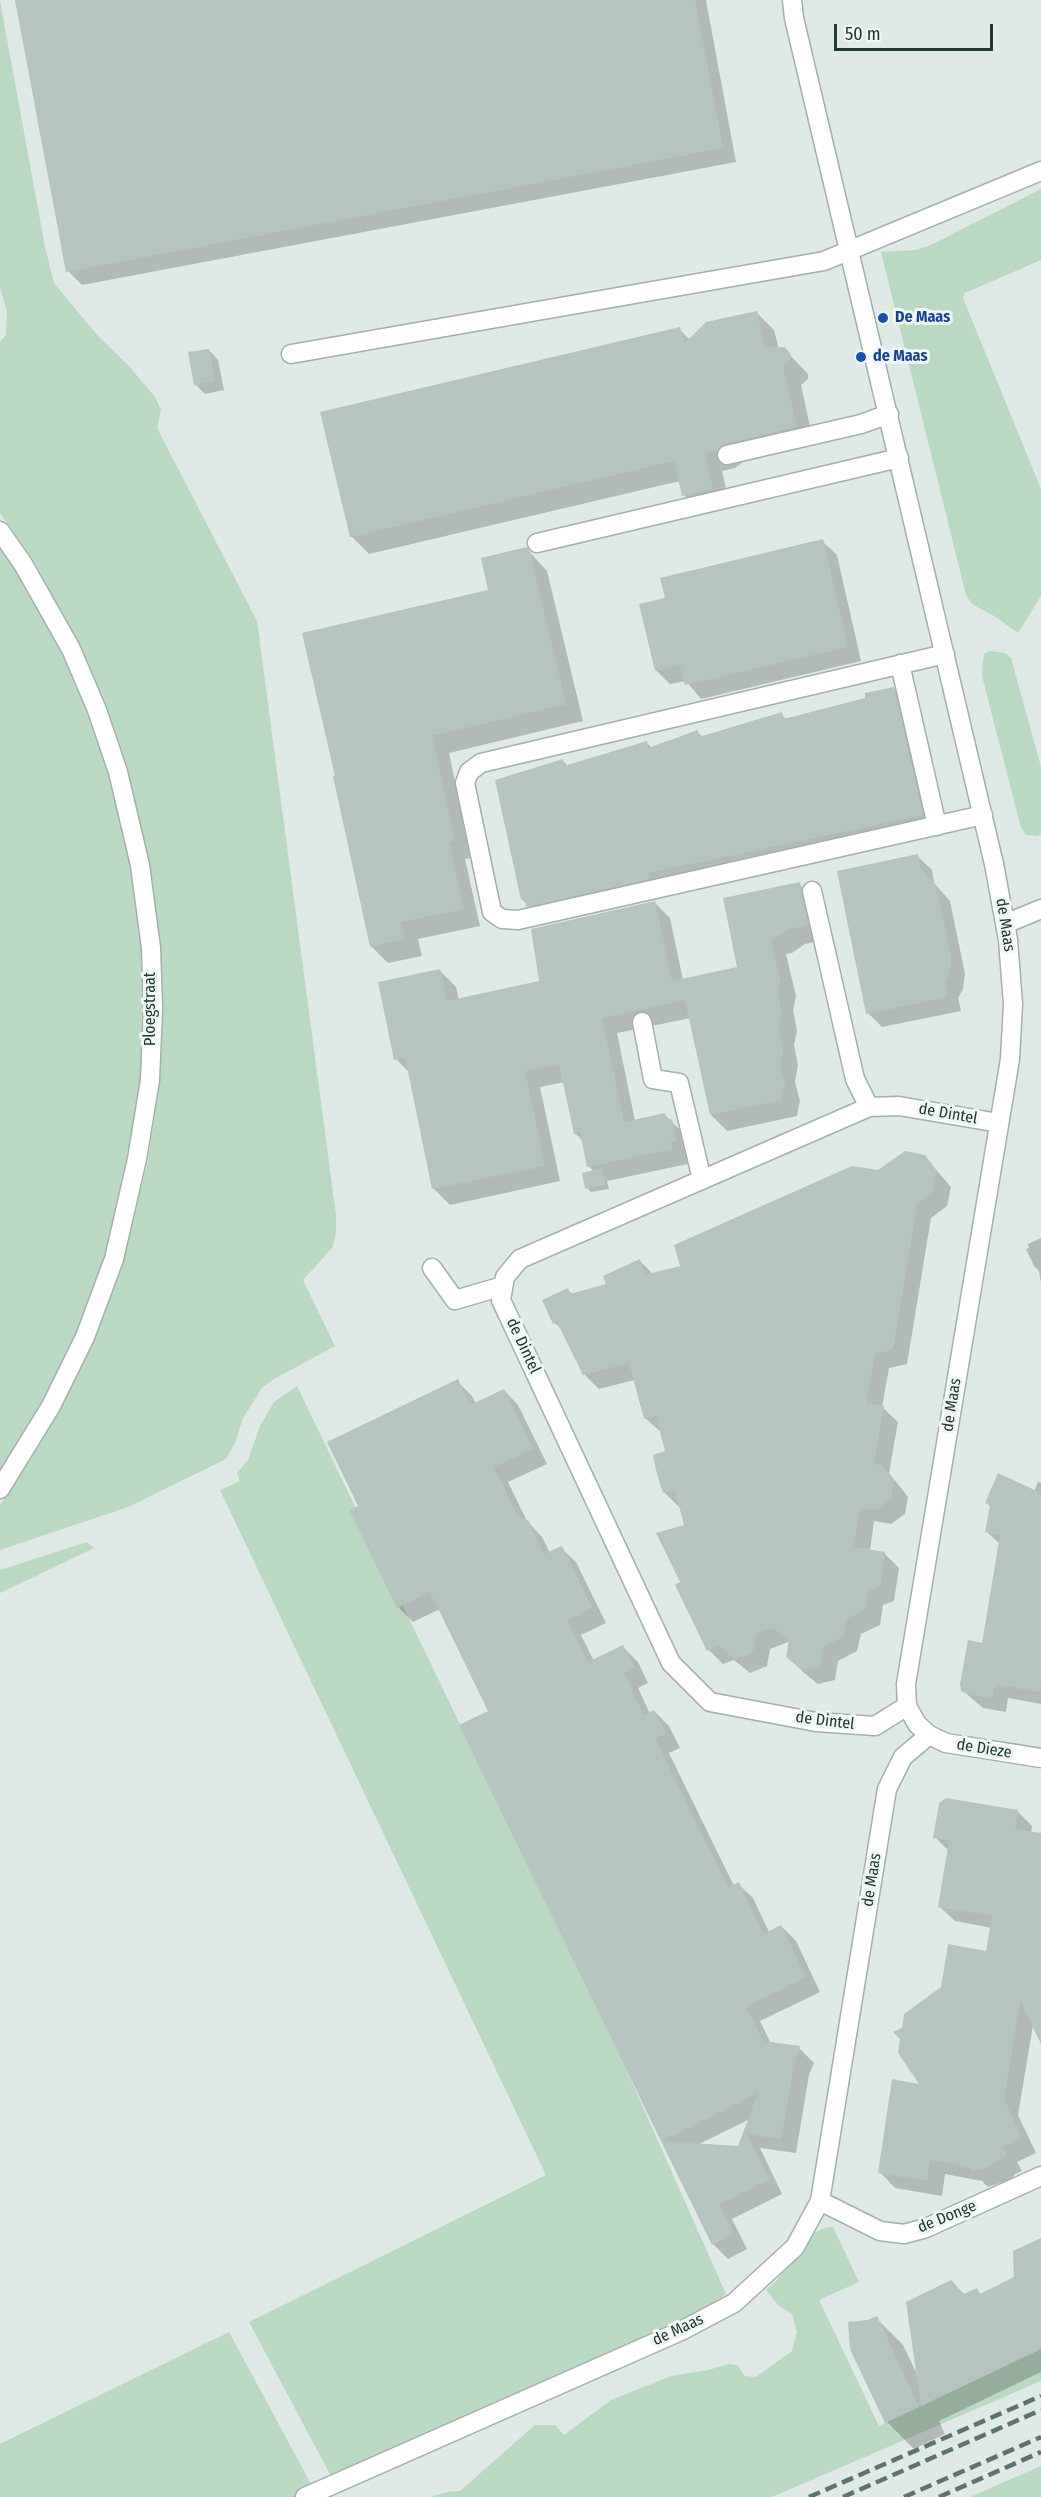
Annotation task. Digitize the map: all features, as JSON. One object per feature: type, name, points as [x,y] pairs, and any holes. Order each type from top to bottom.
[{"type":"street","name":"de Maas","points":[[792,0],[794,18],[983,815],[1005,924],[1013,1004],[1010,1059],[906,1684],[908,1706]]},
{"type":"street","points":[[291,354],[824,261],[1041,171]]},
{"type":"street","points":[[727,455],[861,424],[889,414]]},
{"type":"street","points":[[537,543],[899,458]]},
{"type":"street","name":"Ploegstraat","points":[[0,531],[23,564],[71,649],[97,710],[118,772],[140,865],[151,948],[153,1008],[150,1080],[137,1159],[114,1259],[85,1337],[51,1406],[0,1489]]},
{"type":"street","points":[[945,654],[481,763],[469,772],[465,783],[492,912],[502,919],[518,920],[983,815]]},
{"type":"street","points":[[900,664],[937,826]]},
{"type":"street","points":[[812,891],[855,1079],[869,1107]]},
{"type":"street","points":[[1005,924],[1041,909]]},
{"type":"street","points":[[642,1023],[653,1079],[679,1083],[702,1180]]},
{"type":"street","name":"de Dintel","points":[[908,1706],[875,1726],[816,1722],[710,1702],[671,1663],[501,1300],[503,1286],[505,1277],[520,1259],[869,1107],[899,1106],[999,1123]]},
{"type":"street","points":[[432,1268],[455,1300],[503,1286]]},
{"type":"street","points":[[908,1706],[917,1725],[929,1735]]},
{"type":"street","name":"de Maas","points":[[305,2497],[681,2331],[734,2303],[795,2247],[820,2201],[887,1789],[903,1757],[929,1735]]},
{"type":"street","name":"de Dieze","points":[[929,1735],[946,1743],[1041,1758]]},
{"type":"street","name":"de Donge","points":[[820,2201],[880,2231],[904,2234],[926,2228],[1041,2176]]},
{"type":"green space","points":[[0,1],[45,247],[54,283],[98,336],[129,366],[155,397],[161,410],[157,428],[257,621],[336,1215],[336,1232],[333,1247],[303,1280],[335,1346],[274,1379],[262,1388],[243,1418],[235,1443],[226,1459],[128,1507],[0,1550],[0,1505],[60,1411],[92,1340],[123,1260],[148,1161],[160,1080],[162,1009],[160,946],[149,862],[126,768],[106,705],[78,645],[33,560],[0,513],[0,342],[6,335],[7,311],[0,288]]},
{"type":"green space","points":[[1041,189],[1041,260],[965,293],[963,298],[1041,489],[1041,596],[1018,633],[996,617],[972,604],[966,595],[881,252],[915,250],[931,245]]},
{"type":"green space","points":[[0,544],[18,569],[65,651],[90,711],[111,774],[133,865],[143,950],[144,1008],[142,1079],[129,1158],[107,1256],[76,1333],[43,1403],[0,1475]]},
{"type":"green space","points":[[990,651],[1005,653],[1011,658],[1041,767],[1041,834],[1038,836],[1026,835],[1021,828],[982,676],[983,659],[985,653]]},
{"type":"green space","points":[[297,1386],[627,2071],[726,2294],[702,2312],[332,2478],[249,2322],[546,2175],[220,1490],[240,1481],[237,1473],[248,1460],[260,1426],[274,1402]]},
{"type":"green space","points":[[87,1542],[94,1548],[0,1593],[0,1570]]},
{"type":"green space","points":[[833,2227],[859,2282],[819,2300],[879,2426],[1041,2349],[1041,2381],[772,2497],[430,2497],[460,2491],[535,2425],[555,2425],[564,2435],[611,2400],[671,2376],[729,2364],[737,2365],[745,2376],[755,2377],[760,2374],[792,2351],[797,2332],[792,2314],[779,2306],[766,2290],[777,2280],[810,2235],[824,2228]]},
{"type":"green space","points":[[229,2332],[318,2497],[0,2497],[0,2444]]},
{"type":"green space","points":[[1041,2466],[1041,2497],[970,2497]]},
{"type":"building","points":[[15,0],[695,0],[723,148],[66,272]]},
{"type":"building","points":[[757,311],[765,347],[785,347],[791,355],[790,361],[783,367],[797,427],[724,444],[717,451],[705,453],[713,489],[682,496],[674,461],[350,537],[320,412],[680,327],[684,344],[706,322]]},
{"type":"building","points":[[209,349],[215,381],[194,385],[188,352]]},
{"type":"building","points":[[823,539],[848,647],[685,685],[680,665],[655,671],[639,604],[665,598],[660,578]]},
{"type":"building","points":[[527,547],[566,704],[432,736],[455,840],[449,842],[464,909],[401,922],[405,939],[370,947],[333,776],[335,776],[302,633],[488,590],[481,558]]},
{"type":"building","points":[[894,687],[923,815],[649,873],[650,879],[526,907],[525,899],[521,900],[495,780],[563,759],[564,766],[647,741],[648,748],[698,730],[699,737],[782,712],[784,719],[865,698],[865,693]]},
{"type":"building","points":[[918,854],[920,867],[936,886],[945,927],[951,959],[945,983],[947,997],[866,1014],[837,871]]},
{"type":"building","points":[[800,882],[808,925],[789,929],[771,939],[780,979],[778,993],[782,1014],[779,1028],[783,1048],[780,1065],[785,1084],[781,1100],[710,1115],[685,1000],[602,1018],[624,1122],[665,1113],[666,1120],[672,1119],[676,1141],[671,1142],[672,1149],[587,1167],[580,1132],[574,1134],[559,1064],[525,1071],[545,1166],[432,1189],[405,1057],[394,1060],[378,982],[440,969],[447,1001],[539,981],[531,929],[655,901],[672,981],[737,967],[723,898]]},
{"type":"building","points":[[905,1151],[925,1155],[937,1171],[933,1191],[917,1203],[893,1349],[875,1354],[866,1403],[884,1406],[874,1464],[883,1466],[894,1481],[891,1499],[876,1510],[860,1507],[854,1547],[885,1552],[880,1586],[868,1590],[865,1610],[846,1619],[843,1637],[824,1646],[821,1666],[802,1670],[786,1657],[789,1640],[774,1628],[756,1634],[753,1652],[740,1657],[734,1659],[719,1646],[707,1651],[675,1585],[680,1582],[656,1533],[684,1525],[675,1490],[663,1493],[657,1474],[653,1455],[665,1451],[656,1416],[644,1419],[629,1363],[583,1375],[557,1322],[553,1324],[542,1300],[568,1288],[570,1294],[606,1284],[603,1276],[640,1259],[644,1275],[680,1266],[674,1245],[852,1166],[878,1170]]},
{"type":"building","points":[[602,1168],[605,1185],[585,1189],[582,1173]]},
{"type":"building","points":[[458,1379],[470,1405],[504,1389],[533,1449],[494,1467],[518,1517],[528,1520],[544,1554],[562,1546],[592,1608],[567,1620],[588,1662],[623,1645],[635,1668],[624,1673],[644,1715],[654,1710],[666,1733],[655,1738],[728,1887],[739,1882],[763,1934],[781,1925],[806,1977],[746,2006],[763,2041],[800,2046],[795,2060],[781,2139],[747,2134],[769,2179],[719,2204],[734,2234],[712,2245],[661,2141],[459,1725],[488,1711],[430,1592],[397,1608],[349,1510],[358,1506],[327,1442]],"holes":[[[758,2093],[738,2146],[661,2141]]]},
{"type":"building","points":[[998,1473],[1041,1493],[1041,1683],[1040,1692],[994,1684],[992,1698],[967,1694],[961,1691],[960,1684],[968,1640],[982,1643],[1000,1535],[985,1532],[990,1505],[985,1503]]},
{"type":"building","points":[[946,1798],[1018,1810],[1015,1829],[1041,1833],[1041,2044],[1020,2000],[1004,2099],[1022,2138],[1003,2147],[1007,2155],[985,2169],[971,2172],[969,2167],[930,2160],[927,2181],[878,2173],[892,2079],[919,2084],[898,2053],[900,2039],[893,2032],[902,2028],[904,2014],[941,1987],[948,1944],[986,1951],[992,1916],[938,1907],[949,1840],[933,1838],[939,1803]]},
{"type":"building","points":[[1041,2238],[1041,2349],[921,2406],[906,2302],[951,2280],[964,2294],[977,2288],[980,2294],[1014,2277],[1013,2251]]},
{"type":"building","points":[[877,2316],[919,2407],[885,2423],[850,2349],[848,2322],[868,2320]]},
{"type":"railway","points":[[809,2497],[1041,2396]]},
{"type":"railway","points":[[843,2497],[1041,2410]]},
{"type":"railway","points":[[904,2497],[1041,2437]]},
{"type":"railway","points":[[939,2497],[1041,2452]]},
{"type":"place","name":"De Maas","points":[[883,318]]},
{"type":"place","name":"de Maas","points":[[861,357]]}]
